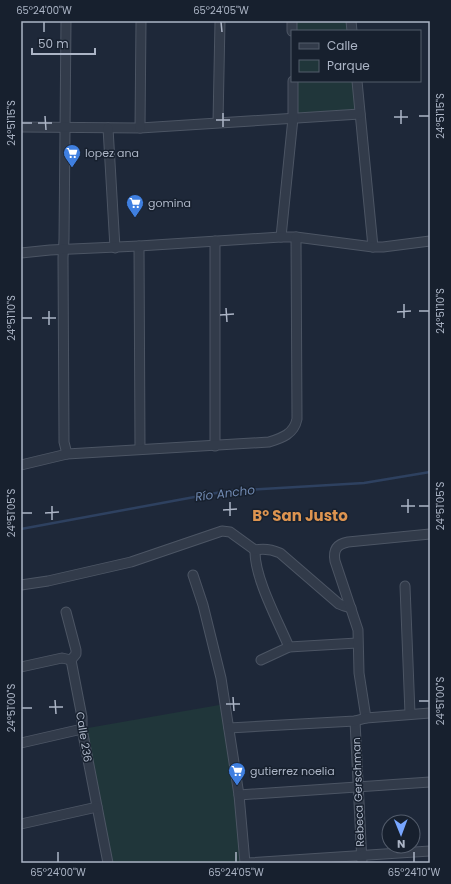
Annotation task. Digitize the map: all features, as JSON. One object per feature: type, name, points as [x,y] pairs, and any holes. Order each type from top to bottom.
[{"type":"street","points":[[66,21],[64,249],[62,266],[64,442],[67,454]]},
{"type":"street","points":[[140,128],[141,21]]},
{"type":"street","points":[[218,122],[220,21]]},
{"type":"street","points":[[281,237],[293,118],[293,82]]},
{"type":"street","points":[[357,82],[372,247]]},
{"type":"street","points":[[21,127],[140,128],[360,114]]},
{"type":"street","points":[[108,128],[115,248]]},
{"type":"street","points":[[21,253],[64,249],[115,248],[281,237],[296,237],[372,247],[430,241]]},
{"type":"street","points":[[21,465],[67,454],[269,442],[280,439],[286,435],[296,425],[297,419],[296,237]]},
{"type":"street","points":[[215,241],[215,446]]},
{"type":"street","points":[[139,246],[140,449]]},
{"type":"street","points":[[21,585],[48,581],[131,562],[222,531],[230,532],[254,550],[264,548],[280,553],[339,604],[351,608]]},
{"type":"street","points":[[366,718],[359,678],[357,643],[358,630],[341,582],[335,561],[335,552],[338,545],[348,542],[430,534]]},
{"type":"street","points":[[254,550],[255,565],[289,647]]},
{"type":"street","points":[[193,575],[203,605],[221,678],[239,795],[246,863],[361,859],[430,851]]},
{"type":"street","points":[[405,586],[410,714]]},
{"type":"street","name":"Calle 236","points":[[66,612],[76,650],[76,654],[71,660],[82,717],[82,729],[108,863]]},
{"type":"street","points":[[261,660],[289,647],[357,643]]},
{"type":"street","points":[[21,667],[62,658],[71,660]]},
{"type":"street","points":[[229,728],[355,721],[366,718],[430,713]]},
{"type":"street","name":"Rebeca Gerschman","points":[[355,721],[361,859]]},
{"type":"street","points":[[21,743],[82,729]]},
{"type":"street","points":[[239,795],[430,782]]},
{"type":"street","points":[[21,824],[97,808]]},
{"type":"green space","points":[[292,21],[350,21],[352,30],[292,30]]},
{"type":"green space","points":[[292,82],[357,82],[360,114],[293,115]]},
{"type":"green space","points":[[225,704],[245,863],[108,863],[82,729]]},
{"type":"waterway","name":"Río Ancho","points":[[21,529],[227,491],[364,483],[430,472]]},
{"type":"place","name":"lopez ana","points":[[72,168]]},
{"type":"place","name":"gomina","points":[[135,218]]},
{"type":"place","name":"gutierrez noelia","points":[[237,786]]},
{"type":"district","name":"Bº San Justo","points":[[300,515]]}]
